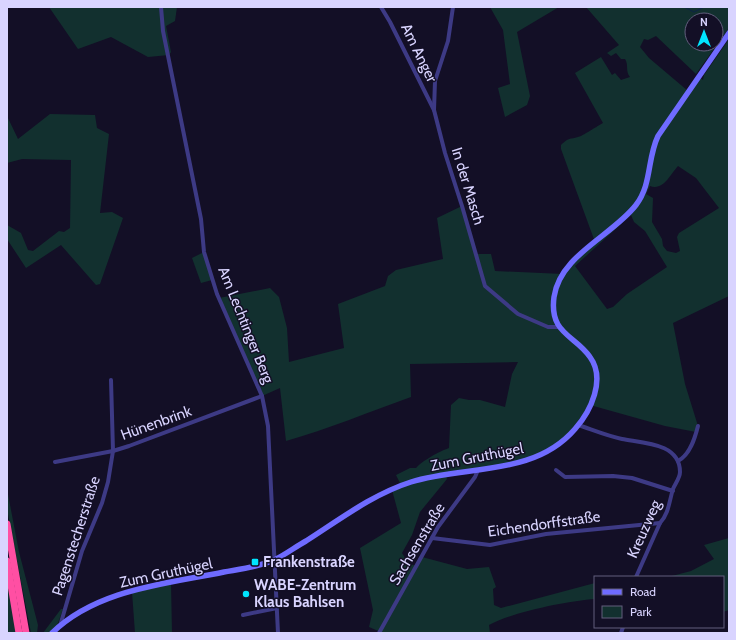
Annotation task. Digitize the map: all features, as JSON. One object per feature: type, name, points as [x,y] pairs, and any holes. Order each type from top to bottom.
[{"type":"highway","points":[[7,524],[26,633]]},
{"type":"highway","points":[[7,561],[18,633]]},
{"type":"street","name":"Am Lechtinger Berg","points":[[161,7],[163,31],[201,219],[204,252],[217,294],[262,396],[268,426],[274,560]]},
{"type":"street","name":"Am Anger","points":[[381,7],[434,110]]},
{"type":"street","name":"In der Masch","points":[[453,7],[448,41],[436,81],[434,110],[445,153],[485,286],[518,314],[548,327],[559,328]]},
{"type":"street","points":[[559,328],[553,304],[556,290],[563,274],[575,260],[636,204],[647,185],[652,150],[658,136],[729,33]]},
{"type":"street","name":"Zum Gruthügel","points":[[52,633],[60,626],[99,602],[125,593],[252,567],[274,560],[374,499],[413,481],[527,461],[560,442],[578,425],[594,397],[596,371],[591,358],[586,352],[559,328]]},
{"type":"street","name":"Pagenstecherstraße","points":[[60,626],[82,551],[105,493],[113,451],[111,380]]},
{"type":"street","name":"Hünenbrink","points":[[55,462],[113,451],[262,396]]},
{"type":"street","points":[[578,425],[620,439],[655,445],[668,450],[678,461],[685,456],[690,448],[698,426]]},
{"type":"street","name":"Kreuzweg","points":[[636,576],[660,523],[666,516],[673,491],[680,474],[678,461]]},
{"type":"street","name":"Sachsenstraße","points":[[379,633],[438,527],[475,477],[478,470]]},
{"type":"street","points":[[556,470],[565,477],[613,476],[632,478],[673,491]]},
{"type":"street","name":"Eichendorffstraße","points":[[432,538],[490,545],[546,534],[660,523]]},
{"type":"street","points":[[274,560],[278,633]]},
{"type":"street","points":[[243,615],[277,608]]},
{"type":"green space","points":[[49,7],[177,7],[175,21],[166,26],[171,52],[169,55],[148,57],[111,37],[78,49]]},
{"type":"green space","points":[[490,7],[559,7],[517,32],[530,96],[527,105],[505,117],[498,88],[510,84],[503,30]]},
{"type":"green space","points":[[586,7],[729,7],[729,28],[724,35],[724,12],[684,12],[684,52],[712,52],[696,74],[656,36],[648,40],[644,39],[640,47],[649,58],[688,91],[698,76],[703,80],[704,75],[720,52],[724,52],[724,46],[729,39],[729,296],[673,323],[685,384],[698,426],[696,432],[665,426],[590,405],[565,438],[527,461],[446,475],[447,479],[420,512],[412,535],[402,553],[409,564],[417,566],[422,557],[467,569],[489,567],[496,587],[493,589],[494,605],[501,608],[594,583],[594,599],[555,605],[499,620],[489,625],[490,633],[383,633],[369,627],[373,610],[360,548],[401,523],[392,490],[401,485],[396,475],[410,468],[416,468],[431,456],[449,448],[451,405],[459,398],[480,400],[505,407],[512,374],[518,362],[410,364],[411,397],[333,426],[286,441],[280,388],[262,396],[219,298],[270,288],[279,297],[287,328],[289,362],[344,348],[338,304],[385,286],[388,276],[396,270],[443,259],[437,218],[462,206],[476,254],[491,254],[495,271],[563,274],[595,242],[561,149],[561,145],[567,140],[580,136],[603,123],[575,73],[601,57],[612,75],[615,73],[621,80],[630,77],[625,59],[621,59],[616,53],[611,56],[607,53],[619,45]],"holes":[[[678,166],[696,178],[719,208],[679,233],[677,237],[680,251],[676,253],[667,251],[663,246],[662,239],[652,222],[653,198],[646,194],[650,186],[655,187],[662,184],[669,178]],[[631,215],[634,222],[645,231],[667,267],[627,294],[613,307],[607,309],[575,266]]]},
{"type":"green space","points":[[50,114],[95,115],[97,128],[109,134],[100,213],[112,212],[123,218],[100,284],[96,285],[61,245],[26,268],[7,239],[7,225],[21,233],[28,250],[33,251],[59,231],[64,232],[70,228],[71,160],[22,159],[7,163],[7,116],[18,139]]},
{"type":"green space","points":[[204,252],[212,280],[201,283],[192,258]]},
{"type":"green space","points":[[7,489],[19,552],[38,625],[37,633],[31,633],[7,509]]},
{"type":"green space","points":[[729,538],[729,610],[724,612],[724,576],[672,576],[691,571],[714,559],[704,545]]},
{"type":"green space","points":[[7,576],[17,633],[8,633]]},
{"type":"green space","points":[[171,584],[172,633],[135,633],[132,592]]},
{"type":"green space","points":[[61,609],[63,609],[57,626],[49,633],[43,633]]},
{"type":"waterway","points":[[684,7],[694,12],[704,7]]},
{"type":"place","name":"Frankenstraße","points":[[255,562]]},
{"type":"place","name":"WABE-Zentrum Klaus Bahlsen","points":[[246,594]]}]
